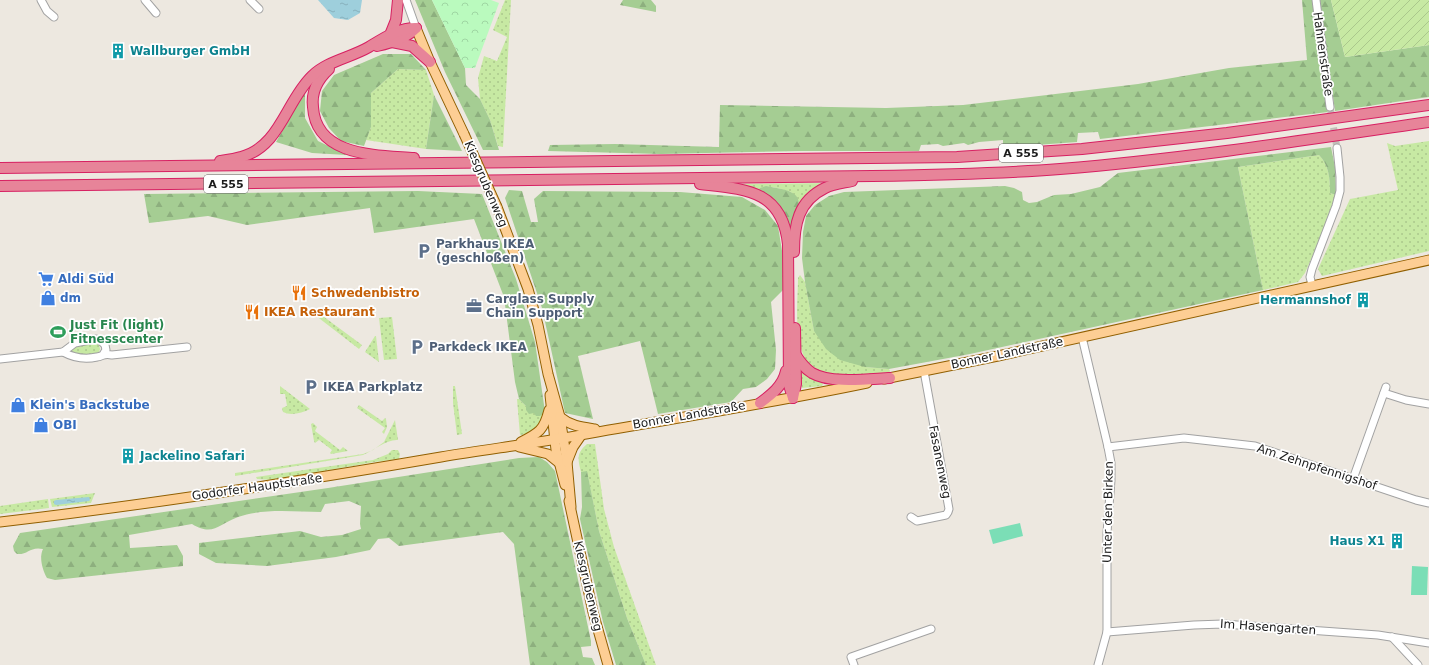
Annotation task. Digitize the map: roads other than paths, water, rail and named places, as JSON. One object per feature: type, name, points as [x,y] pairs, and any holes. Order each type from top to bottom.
[{"type":"highway","points":[[391,38],[396,20],[398,0]]},
{"type":"highway","points":[[192,166],[243,157],[255,151],[267,143],[278,129],[300,90],[313,75],[328,64],[391,38],[403,29],[416,28]]},
{"type":"highway","points":[[391,38],[412,46],[430,62]]},
{"type":"highway","points":[[343,58],[323,75],[318,82],[312,98],[313,113],[324,135],[339,146],[365,154],[422,158],[456,163]]},
{"type":"highway","name":"A 555","points":[[0,168],[980,155],[1082,149],[1219,134],[1429,105]]},
{"type":"highway","name":"A 555","points":[[0,186],[987,174],[1060,169],[1232,150],[1429,122]]},
{"type":"highway","points":[[793,398],[796,384],[794,240],[796,222],[802,208],[812,197],[825,188],[872,176]]},
{"type":"highway","points":[[648,179],[737,189],[759,196],[774,206],[783,222],[788,244],[788,385],[793,398]]},
{"type":"highway","points":[[795,354],[806,369],[820,377],[842,379],[890,378]]},
{"type":"highway","points":[[760,403],[778,388],[785,375],[788,363]]},
{"type":"main road","name":"Kiesgrubenweg","points":[[416,28],[430,62],[497,207],[528,289],[538,325],[548,374],[560,417],[559,438]]},
{"type":"main road","name":"Bonner Landstraße","points":[[559,438],[793,398],[924,372],[1429,260]]},
{"type":"main road","name":"Kiesgrubenweg","points":[[548,374],[550,404],[559,438],[571,506],[593,612],[608,665]]},
{"type":"main road","name":"Godorfer Hauptstraße","points":[[513,446],[541,430],[546,422],[550,404]]},
{"type":"main road","points":[[560,417],[576,426],[602,430]]},
{"type":"main road","points":[[513,446],[548,454],[563,462],[582,434]]},
{"type":"main road","name":"Godorfer Hauptstraße","points":[[0,522],[248,489],[559,438]]},
{"type":"street","points":[[41,0],[47,11],[54,17]]},
{"type":"street","points":[[250,0],[259,9]]},
{"type":"street","name":"Kiesgrubenweg","points":[[406,0],[416,28]]},
{"type":"street","name":"Hahnenstraße","points":[[1316,0],[1330,107]]},
{"type":"street","points":[[146,1],[156,13]]},
{"type":"street","points":[[1312,285],[1310,277],[1312,269],[1336,206],[1340,191],[1337,148]]},
{"type":"street","name":"Unter den Birken","points":[[1082,337],[1111,463],[1107,534],[1107,632],[1098,665]]},
{"type":"street","points":[[0,359],[63,352],[75,343],[95,339],[100,340],[105,345],[106,350],[104,354]]},
{"type":"street","points":[[63,352],[71,357],[83,359],[96,358],[104,354],[112,355],[185,347]]},
{"type":"street","name":"Fasanenweg","points":[[911,517],[917,521],[946,515],[949,509],[924,372]]},
{"type":"street","points":[[1353,478],[1385,390],[1406,400],[1429,404]]},
{"type":"street","name":"Am Zehnpfennigshof","points":[[1108,447],[1184,438],[1255,446],[1429,503]]},
{"type":"street","name":"Im Hasengarten","points":[[1107,632],[1223,624],[1392,637],[1429,643]]},
{"type":"street","points":[[854,665],[851,657],[931,629]]},
{"type":"street","points":[[1392,637],[1418,665]]},
{"type":"water","points":[[318,0],[362,0],[360,13],[348,20],[334,18]]},
{"type":"water","points":[[89,497],[89,501],[54,504],[54,501],[56,500]]},
{"type":"tunnel","points":[[1330,107],[1337,148]]},
{"type":"place","name":"Wallburger GmbH","points":[[118,51]]},
{"type":"place","name":"Parkhaus IKEA (geschloßen)","points":[[424,251]]},
{"type":"place","name":"Aldi Süd","points":[[46,279]]},
{"type":"place","name":"Schwedenbistro","points":[[299,293]]},
{"type":"place","name":"dm","points":[[48,298]]},
{"type":"place","name":"Hermannshof","points":[[1363,300]]},
{"type":"place","name":"Carglass Supply Chain Support","points":[[474,306]]},
{"type":"place","name":"IKEA Restaurant","points":[[252,312]]},
{"type":"place","name":"Just Fit (light) Fitnesscenter","points":[[58,332]]},
{"type":"place","name":"Parkdeck IKEA","points":[[417,347]]},
{"type":"place","name":"IKEA Parkplatz","points":[[311,387]]},
{"type":"place","name":"Klein's Backstube","points":[[18,405]]},
{"type":"place","name":"OBI","points":[[41,425]]},
{"type":"place","name":"Jackelino Safari","points":[[128,456]]},
{"type":"place","name":"Haus X1","points":[[1397,541]]}]
